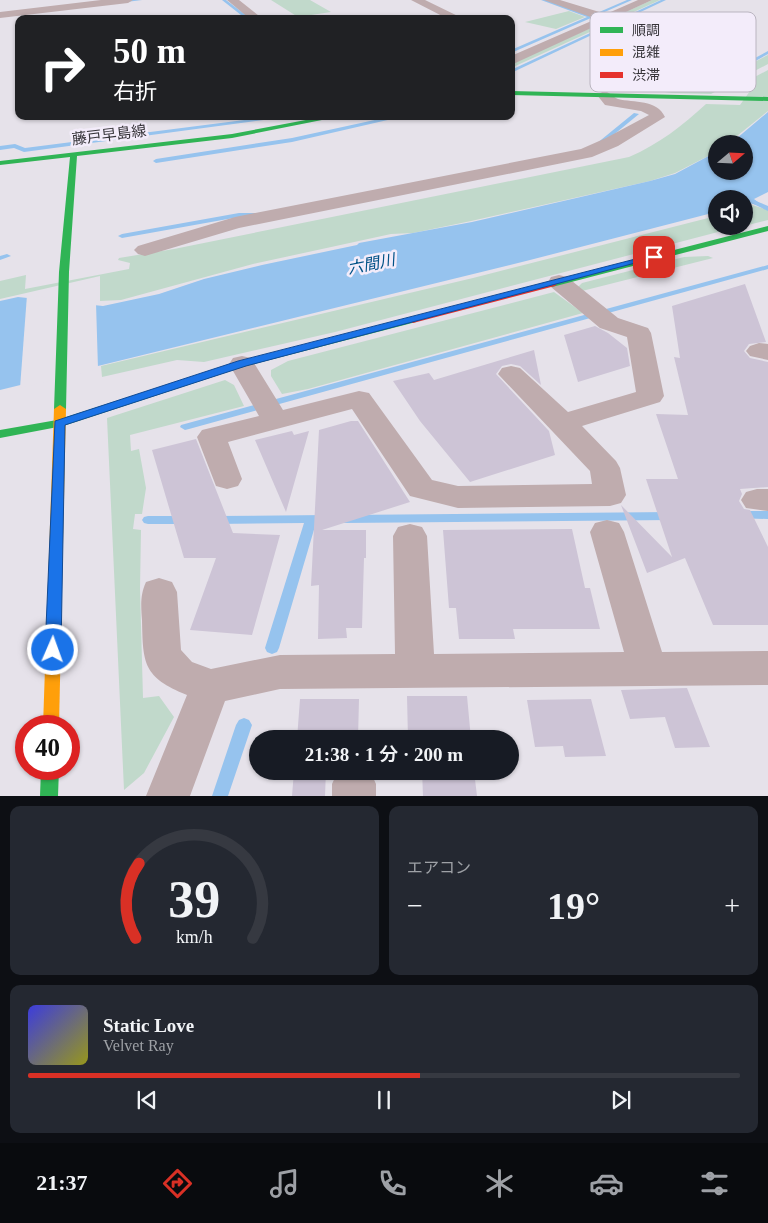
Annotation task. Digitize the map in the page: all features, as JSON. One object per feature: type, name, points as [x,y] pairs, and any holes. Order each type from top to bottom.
[{"type":"street","points":[[0,15],[128,0]]},
{"type":"street","points":[[232,0],[253,15]]},
{"type":"street","points":[[416,0],[449,15]]},
{"type":"street","points":[[549,0],[590,13]]},
{"type":"street","points":[[610,12],[647,0]]},
{"type":"street","points":[[515,58],[528,48],[590,20]]},
{"type":"street","points":[[515,93],[768,98]]},
{"type":"street","points":[[145,250],[235,223],[586,153],[612,142],[657,117],[655,112],[645,107],[610,102],[604,95]]},
{"type":"street","name":"藤戸早島線","points":[[0,163],[240,135],[318,120]]},
{"type":"street","points":[[51,715],[64,272],[74,155]]},
{"type":"street","points":[[0,158],[0,163]]},
{"type":"street","points":[[0,434],[59,423],[242,364],[768,228]]},
{"type":"street","points":[[558,282],[598,314],[638,328],[650,396],[563,423]]},
{"type":"street","points":[[242,364],[270,410]]},
{"type":"street","points":[[227,479],[212,437],[270,410],[359,399],[420,488],[458,497],[610,495],[605,468],[563,423],[511,374]]},
{"type":"street","points":[[607,532],[648,670]]},
{"type":"street","points":[[410,536],[415,670]]},
{"type":"street","points":[[159,592],[162,656],[178,674],[210,688],[280,672],[768,668]]},
{"type":"street","points":[[168,796],[210,688]]},
{"type":"street","points":[[49,796],[50,780]]},
{"type":"green space","points":[[271,0],[310,0],[331,12],[311,15],[295,15]]},
{"type":"green space","points":[[652,0],[660,0],[634,12],[626,12]]},
{"type":"green space","points":[[569,11],[585,17],[556,29],[525,22]]},
{"type":"green space","points":[[590,28],[590,32],[515,66],[515,62]]},
{"type":"green space","points":[[768,55],[768,64],[756,70],[756,61]]},
{"type":"green space","points":[[768,70],[768,111],[738,135],[708,135],[708,156],[675,173],[650,181],[471,221],[413,233],[391,234],[253,264],[121,300],[100,301],[100,276],[0,299],[0,281],[26,275],[25,289],[129,269],[130,263],[118,260],[119,258],[174,249],[629,157],[670,134],[706,104],[740,105],[749,92],[756,92],[756,76]]},
{"type":"green space","points":[[672,92],[715,92],[711,94],[665,93]]},
{"type":"green space","points":[[753,205],[768,210],[768,220],[753,224]]},
{"type":"green space","points":[[708,218],[708,235],[335,332],[204,362],[177,360],[102,377],[101,366],[473,278]]},
{"type":"green space","points":[[708,256],[713,258],[582,291],[578,287],[582,283],[684,257]]},
{"type":"green space","points":[[554,292],[583,313],[308,389],[282,394],[271,376],[271,370],[288,361]]},
{"type":"green space","points":[[225,380],[234,385],[244,406],[130,435],[131,451],[139,449],[146,488],[142,514],[135,514],[133,529],[141,530],[140,589],[143,698],[159,696],[174,717],[144,773],[124,790],[107,418]]},
{"type":"water","name":"六間川","points":[[768,112],[768,192],[754,199],[763,206],[753,204],[753,190],[708,190],[708,214],[530,260],[0,390],[0,301],[18,297],[103,306],[159,294],[204,279],[262,265],[357,245],[359,243],[472,222],[650,181],[675,174],[708,156],[708,180],[753,180],[753,135],[741,135]]},
{"type":"pier","points":[[27,295],[96,303],[98,369],[20,388]]},
{"type":"building","points":[[745,284],[766,342],[749,344],[744,351],[750,358],[768,362],[768,487],[740,489],[742,494],[739,501],[744,509],[750,510],[768,547],[768,625],[713,625],[685,558],[647,573],[621,505],[672,557],[646,479],[678,479],[656,414],[688,415],[674,357],[680,358],[672,306]]},
{"type":"building","points":[[595,326],[608,333],[627,348],[630,366],[578,382],[564,335]]},
{"type":"building","points":[[534,350],[541,385],[520,366],[511,364],[502,366],[496,374],[549,431],[555,455],[470,482],[420,421],[393,381],[429,373],[434,380]]},
{"type":"building","points":[[351,421],[358,421],[410,502],[322,530],[366,530],[366,558],[364,558],[362,628],[346,628],[347,638],[318,639],[319,585],[311,586],[319,430]]},
{"type":"building","points":[[292,431],[294,435],[309,431],[286,512],[255,440]]},
{"type":"building","points":[[196,439],[233,533],[280,535],[252,635],[190,630],[216,558],[184,558],[152,450]]},
{"type":"building","points":[[572,529],[585,588],[590,588],[600,629],[513,629],[515,639],[459,639],[456,608],[449,608],[443,530]]},
{"type":"building","points":[[687,688],[710,747],[675,748],[665,717],[630,719],[621,690]]},
{"type":"building","points":[[407,696],[467,696],[470,730],[408,730]]},
{"type":"building","points":[[300,699],[359,699],[358,730],[298,730]]},
{"type":"building","points":[[591,699],[606,756],[565,757],[563,746],[535,747],[527,700]]},
{"type":"building","points":[[293,780],[326,780],[325,796],[292,796]]},
{"type":"building","points":[[422,780],[475,780],[477,796],[423,796]]},
{"type":"waterway","points":[[118,2],[140,0]]},
{"type":"waterway","points":[[224,0],[244,15]]},
{"type":"waterway","points":[[543,0],[589,17]]},
{"type":"waterway","points":[[603,12],[630,0]]},
{"type":"waterway","points":[[638,12],[664,0]]},
{"type":"waterway","points":[[515,50],[590,17]]},
{"type":"waterway","points":[[515,70],[590,35]]},
{"type":"waterway","points":[[756,59],[768,52]]},
{"type":"waterway","points":[[598,145],[636,114]]},
{"type":"waterway","points":[[0,148],[15,146],[24,150],[260,120]]},
{"type":"waterway","points":[[156,161],[292,140],[384,120]]},
{"type":"waterway","points":[[753,202],[768,209]]},
{"type":"waterway","points":[[122,236],[239,215],[256,215]]},
{"type":"waterway","points":[[0,258],[7,256]]},
{"type":"waterway","points":[[185,427],[768,267]]},
{"type":"waterway","points":[[739,515],[768,515]]},
{"type":"waterway","points":[[344,519],[672,516]]},
{"type":"waterway","points":[[214,520],[327,519]]},
{"type":"waterway","points":[[148,520],[185,520]]},
{"type":"waterway","points":[[272,648],[311,520]]},
{"type":"waterway","points":[[220,796],[244,725]]},
{"type":"traffic: fast","points":[[515,93],[768,99]]},
{"type":"traffic: fast","points":[[0,163],[232,136],[318,120]]},
{"type":"traffic: fast","points":[[60,409],[64,272],[74,155]]},
{"type":"traffic: fast","points":[[552,284],[768,228]]},
{"type":"traffic: fast","points":[[0,434],[59,423],[242,364],[413,320]]},
{"type":"traffic: fast","points":[[49,796],[50,780]]},
{"type":"traffic: slow","points":[[51,715],[60,409]]},
{"type":"traffic: jam","points":[[413,320],[552,284]]},
{"type":"route","points":[[53,650],[59,423],[242,364],[654,257]]}]
